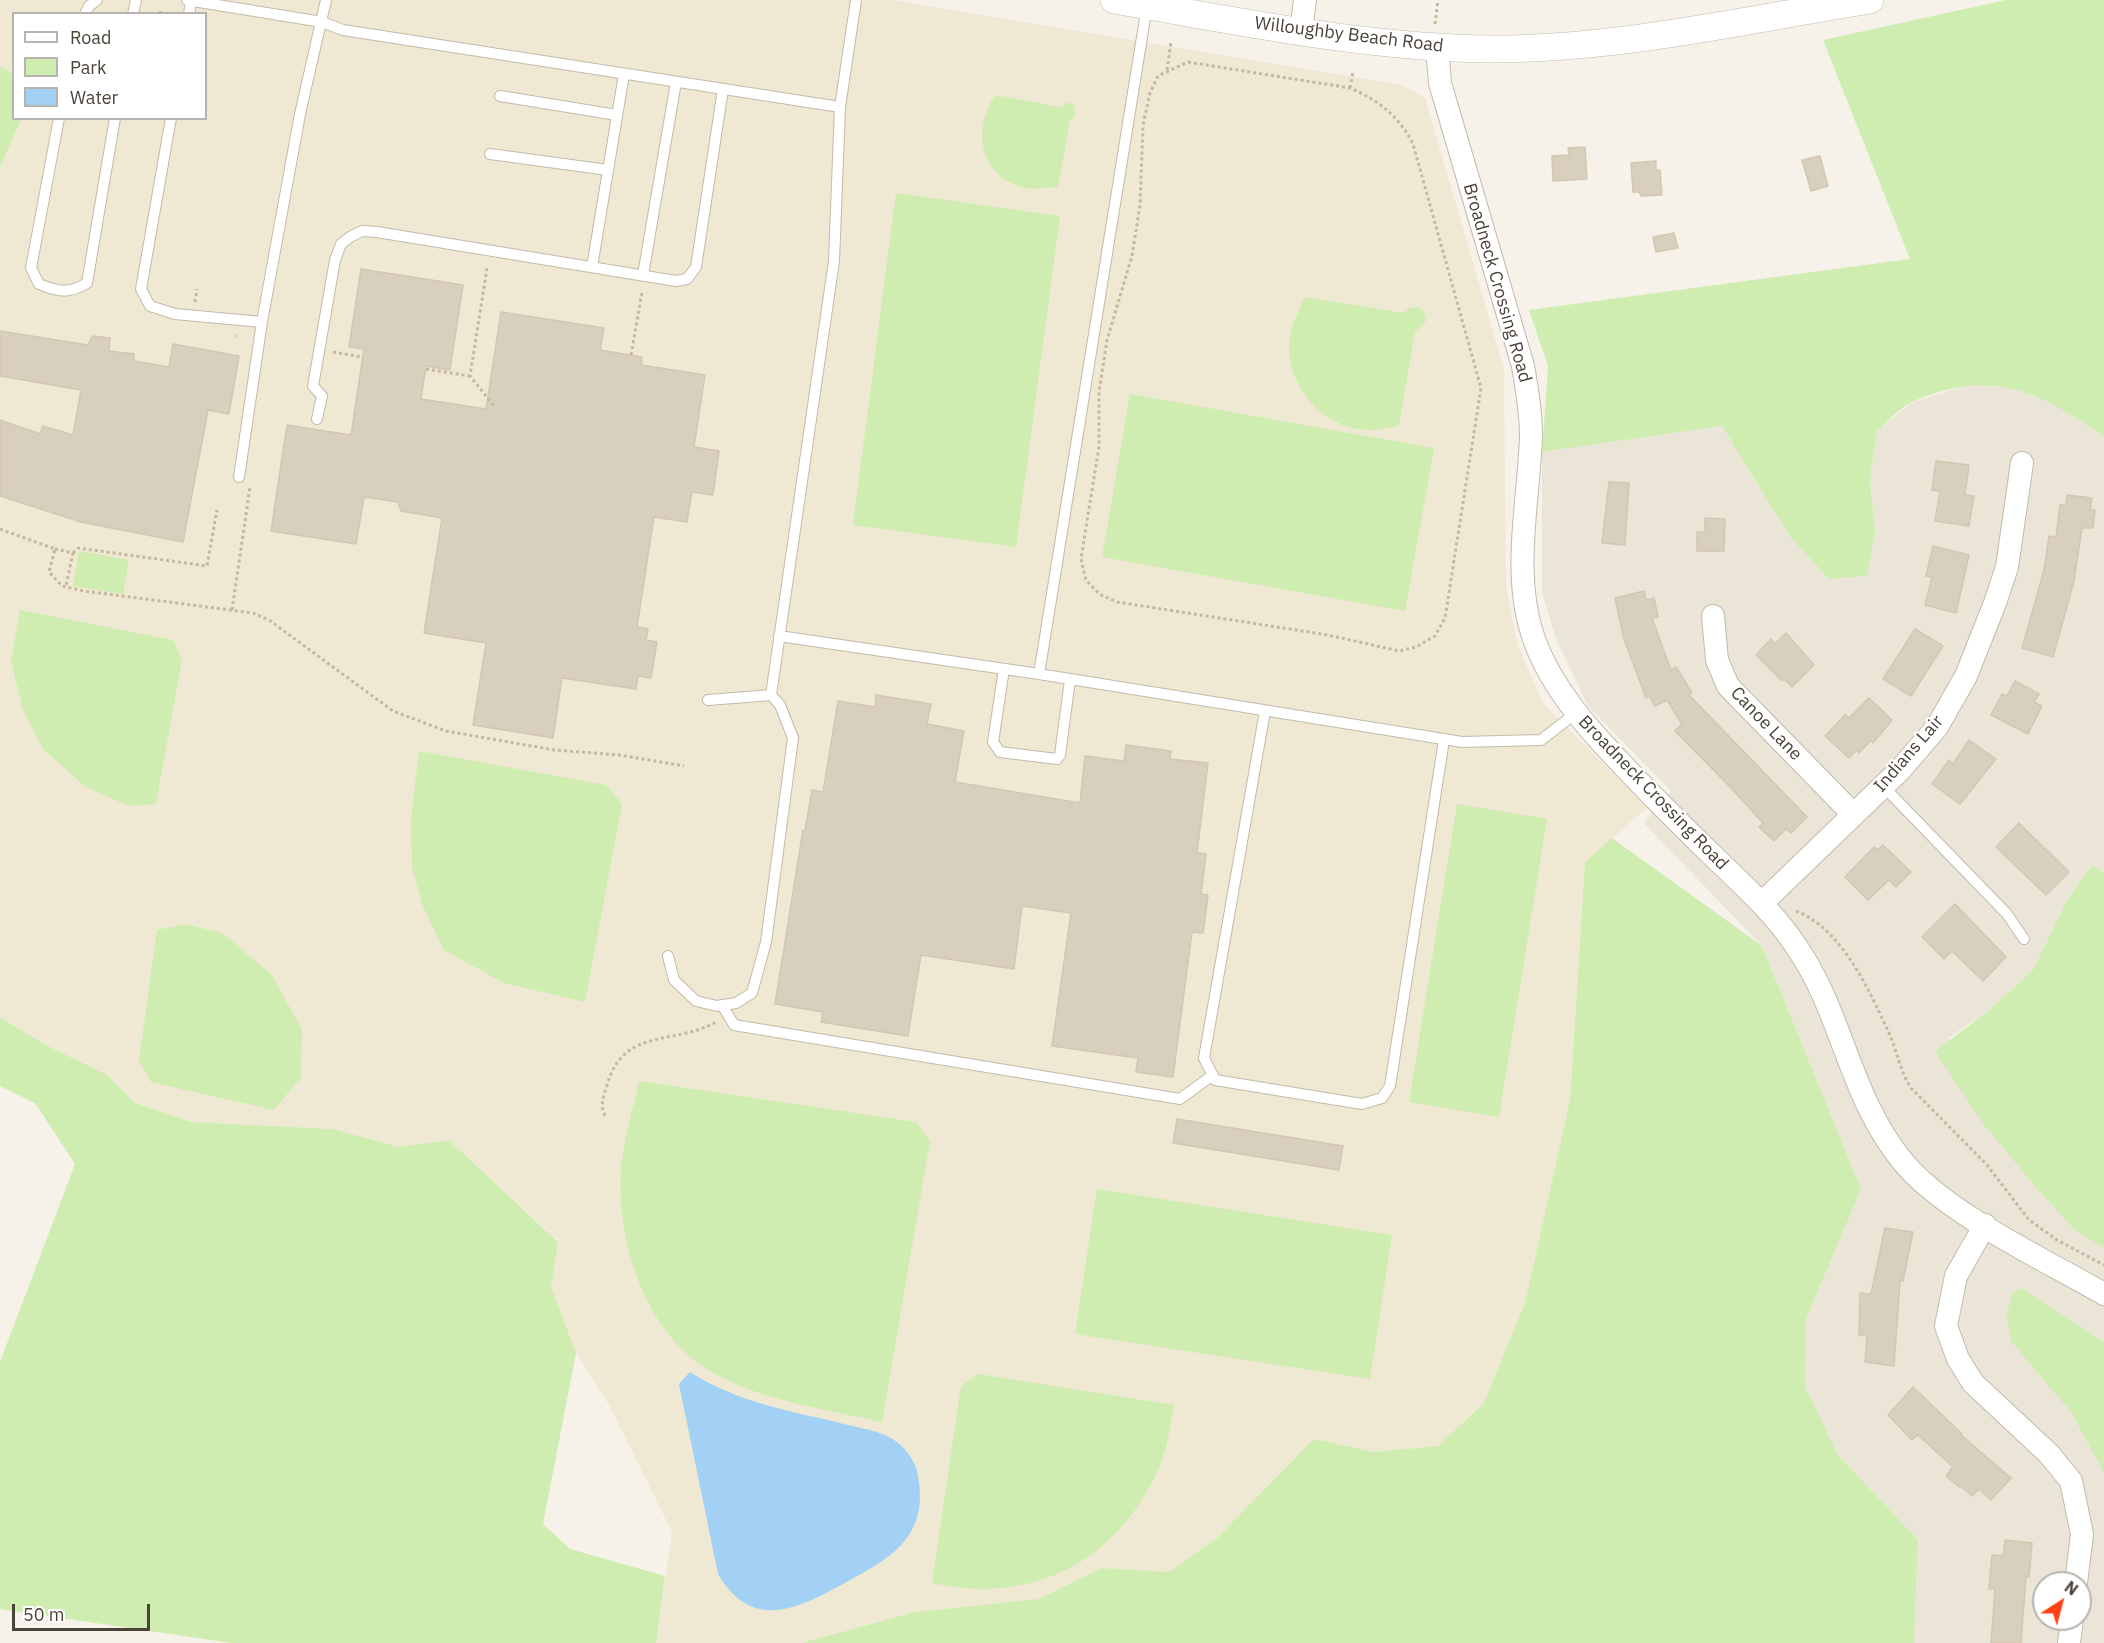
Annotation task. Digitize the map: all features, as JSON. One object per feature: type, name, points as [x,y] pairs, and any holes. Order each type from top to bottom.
[{"type":"street","name":"Willoughby Beach Road","points":[[1114,0],[1382,43],[1436,36],[1522,48],[1608,43],[1870,0]]},
{"type":"street","points":[[1301,31],[1305,0]]},
{"type":"street","name":"Broadneck Crossing Road","points":[[1436,36],[1440,83],[1523,366],[1528,392],[1531,433],[1523,545],[1524,600],[1534,640],[1552,676],[1576,712],[1627,770],[1762,903],[1798,947],[1819,984],[1846,1058],[1873,1118],[1905,1164],[1932,1190],[1985,1226],[2104,1294]]},
{"type":"street","name":"Indians Lair","points":[[1762,903],[1883,786],[1937,727],[1966,676],[2007,567],[2022,463]]},
{"type":"street","name":"Canoe Lane","points":[[1713,616],[1717,660],[1728,686],[1853,814]]},
{"type":"street","points":[[1985,1226],[1956,1276],[1946,1326],[1958,1359],[1973,1383],[2049,1454],[2071,1480],[2082,1534],[2077,1571]]},
{"type":"lane","points":[[86,12],[88,6],[97,0]]},
{"type":"lane","points":[[189,0],[322,22],[343,30],[840,107]]},
{"type":"lane","points":[[238,477],[262,322],[300,114],[326,0]]},
{"type":"lane","points":[[725,1010],[752,993],[766,942],[793,738],[780,705],[771,695],[834,261],[840,107],[856,0]]},
{"type":"lane","points":[[1039,674],[1147,6]]},
{"type":"lane","points":[[592,267],[624,74]]},
{"type":"lane","points":[[643,275],[676,82]]},
{"type":"lane","points":[[317,419],[322,396],[313,386],[335,260],[341,244],[362,231],[424,238],[676,281],[687,279],[696,267],[723,89]]},
{"type":"lane","points":[[501,96],[617,115]]},
{"type":"lane","points":[[59,120],[31,268],[39,285],[58,292],[75,290],[87,283],[115,120]]},
{"type":"lane","points":[[171,120],[141,289],[150,306],[175,314],[262,322]]},
{"type":"lane","points":[[490,154],[608,170]]},
{"type":"lane","points":[[779,636],[1039,674],[1462,742],[1541,740],[1576,712]]},
{"type":"lane","points":[[1004,669],[993,742],[1000,752],[1057,759],[1060,755],[1070,680]]},
{"type":"lane","points":[[708,700],[771,695]]},
{"type":"lane","points":[[1265,711],[1204,1058],[1215,1080],[1362,1104],[1382,1098],[1390,1086],[1444,740]]},
{"type":"lane","points":[[1883,786],[2007,914],[2024,939]]},
{"type":"lane","points":[[668,956],[674,980],[696,1001],[725,1010],[734,1024],[1180,1099],[1213,1075]]},
{"type":"path","points":[[1436,36],[1438,0]]},
{"type":"path","points":[[1167,71],[1171,42]]},
{"type":"path","points":[[1188,62],[1350,88],[1366,95],[1396,117],[1413,144],[1481,388],[1479,415],[1445,618],[1436,636],[1416,647],[1399,651],[1328,635],[1117,602],[1099,594],[1086,580],[1082,559],[1099,447],[1099,392],[1107,340],[1132,256],[1140,205],[1145,114],[1158,76],[1188,62]]},
{"type":"path","points":[[1350,88],[1353,71]]},
{"type":"path","points":[[470,376],[488,268]]},
{"type":"path","points":[[631,355],[642,292]]},
{"type":"path","points":[[319,350],[363,357]]},
{"type":"path","points":[[426,369],[470,376],[494,406]]},
{"type":"path","points":[[232,610],[251,484]]},
{"type":"path","points":[[66,586],[74,553],[78,548],[207,566],[217,510]]},
{"type":"path","points":[[0,529],[74,553]]},
{"type":"path","points":[[56,549],[49,572],[66,586],[105,594],[254,613],[269,620],[372,698],[393,711],[446,731],[554,750],[620,755],[684,766]]},
{"type":"path","points":[[1762,903],[1786,907],[1811,917],[1826,931],[1846,955],[1872,999],[1890,1034],[1904,1076],[1911,1088],[1987,1165],[2029,1220],[2056,1240],[2104,1265]]},
{"type":"path","points":[[605,1116],[601,1106],[610,1075],[626,1053],[642,1042],[703,1029],[725,1010]]},
{"type":"shaded area","points":[[0,0],[893,0],[1402,85],[1425,98],[1504,369],[1506,588],[1518,645],[1542,702],[1647,808],[1585,862],[1570,1100],[1525,1303],[1484,1403],[1438,1446],[1373,1452],[1314,1440],[1217,1538],[1169,1572],[1102,1568],[1040,1599],[915,1612],[801,1643],[656,1643],[672,1532],[609,1405],[570,1343],[551,1288],[558,1241],[449,1140],[399,1147],[333,1129],[191,1122],[135,1103],[107,1075],[42,1043],[0,1017]]},
{"type":"shaded area","points":[[1967,385],[2015,387],[2064,409],[2104,437],[2104,873],[2091,866],[2066,902],[2033,970],[1986,1013],[1948,1038],[2075,1230],[2104,1248],[2104,1643],[1914,1643],[1918,1540],[1838,1455],[1805,1386],[1806,1319],[1861,1189],[1762,946],[1644,823],[1671,791],[1588,706],[1557,641],[1542,593],[1542,452],[1722,426],[1790,537],[1829,579],[1867,576],[1875,533],[1870,479],[1877,431],[1911,403]]},
{"type":"green space","points":[[2006,0],[2104,0],[2104,437],[2058,407],[2036,396],[2013,389],[1966,386],[1912,402],[1898,411],[1877,431],[1870,479],[1875,533],[1867,576],[1829,579],[1790,537],[1722,426],[1542,452],[1548,366],[1529,310],[1910,259],[1823,40]]},
{"type":"green space","points":[[0,67],[12,73],[12,120],[21,120],[0,167]]},
{"type":"green space","points":[[995,95],[1060,107],[1069,102],[1074,105],[1075,116],[1070,120],[1058,187],[1026,188],[998,174],[989,163],[982,137],[988,109]]},
{"type":"green space","points":[[896,193],[1060,216],[1016,547],[853,525]]},
{"type":"green space","points":[[1305,297],[1403,313],[1410,308],[1417,307],[1424,312],[1426,321],[1415,332],[1399,425],[1372,430],[1356,429],[1327,416],[1305,394],[1291,365],[1289,342],[1292,328]]},
{"type":"green space","points":[[1130,394],[1434,448],[1405,611],[1102,557]]},
{"type":"green space","points":[[79,551],[129,560],[123,594],[73,586]]},
{"type":"green space","points":[[20,610],[173,640],[182,659],[156,804],[129,806],[86,787],[43,749],[23,710],[11,662]]},
{"type":"green space","points":[[419,751],[606,785],[622,804],[585,1002],[504,983],[444,950],[423,906],[412,867],[411,819]]},
{"type":"green space","points":[[1457,804],[1547,819],[1499,1117],[1409,1102]]},
{"type":"green space","points":[[1612,838],[1762,946],[1861,1189],[1806,1319],[1805,1386],[1838,1455],[1918,1540],[1914,1643],[801,1643],[915,1612],[1039,1599],[1102,1568],[1169,1572],[1217,1538],[1314,1439],[1373,1452],[1438,1446],[1484,1403],[1525,1303],[1570,1100],[1585,862]]},
{"type":"green space","points":[[2092,865],[2104,873],[2104,1248],[2075,1230],[2035,1186],[1985,1126],[1935,1051],[1986,1013],[2033,970],[2066,902]]},
{"type":"green space","points":[[185,924],[222,933],[272,975],[302,1030],[301,1077],[274,1110],[151,1082],[139,1061],[157,930]]},
{"type":"green space","points":[[0,1017],[42,1043],[107,1075],[135,1103],[191,1122],[333,1129],[399,1147],[449,1140],[558,1242],[551,1288],[576,1353],[543,1524],[570,1549],[665,1576],[656,1643],[231,1643],[0,1609],[0,1362],[75,1164],[35,1103],[0,1086]]},
{"type":"green space","points":[[639,1081],[916,1122],[930,1141],[882,1422],[794,1403],[731,1382],[712,1372],[689,1355],[669,1335],[653,1311],[640,1284],[630,1256],[624,1227],[621,1198],[622,1159]]},
{"type":"green space","points":[[1097,1189],[1392,1235],[1370,1379],[1075,1334]]},
{"type":"green space","points":[[2021,1288],[2104,1342],[2104,1473],[2072,1413],[2011,1341],[2007,1314],[2013,1292]]},
{"type":"green space","points":[[978,1374],[1174,1405],[1163,1456],[1139,1504],[1117,1531],[1093,1553],[1065,1570],[1035,1582],[1002,1588],[968,1588],[932,1583],[961,1386]]},
{"type":"water","points":[[690,1372],[743,1397],[779,1409],[877,1432],[898,1443],[910,1456],[915,1466],[920,1493],[913,1528],[904,1542],[878,1564],[825,1593],[791,1607],[775,1610],[760,1609],[745,1603],[731,1592],[718,1574],[679,1384]]},
{"type":"building","points":[[1585,147],[1587,179],[1553,181],[1552,156],[1569,155],[1568,148]]},
{"type":"building","points":[[1820,156],[1828,186],[1811,191],[1802,160]]},
{"type":"building","points":[[1656,161],[1656,170],[1660,170],[1662,195],[1641,196],[1639,192],[1633,192],[1631,163]]},
{"type":"building","points":[[1674,233],[1678,248],[1656,252],[1653,237]]},
{"type":"building","points":[[361,269],[463,285],[450,370],[426,366],[421,399],[486,409],[501,312],[604,328],[600,350],[642,357],[641,365],[705,375],[694,447],[719,451],[713,495],[692,492],[687,522],[654,517],[637,627],[648,629],[646,640],[657,642],[651,678],[638,676],[636,689],[562,678],[553,738],[473,725],[486,643],[424,633],[442,518],[401,511],[398,502],[364,497],[356,544],[271,531],[287,425],[351,435],[364,349],[349,347]]},
{"type":"building","points":[[0,331],[88,345],[92,336],[110,338],[109,351],[134,354],[134,361],[169,367],[173,344],[239,356],[229,414],[208,410],[183,542],[81,522],[0,496],[0,420],[40,434],[43,426],[73,435],[81,390],[0,376]]},
{"type":"building","points":[[1936,461],[1969,465],[1965,495],[1974,496],[1969,526],[1935,521],[1940,491],[1932,490]]},
{"type":"building","points":[[1609,482],[1629,483],[1625,545],[1602,543]]},
{"type":"building","points":[[2067,495],[2092,498],[2090,510],[2095,510],[2093,528],[2082,528],[2074,581],[2053,657],[2022,648],[2044,570],[2049,536],[2056,537],[2060,505],[2066,505]]},
{"type":"building","points":[[1705,518],[1725,519],[1724,551],[1697,551],[1697,532],[1705,532]]},
{"type":"building","points":[[1933,546],[1969,555],[1956,613],[1925,605],[1932,577],[1926,576]]},
{"type":"building","points":[[1644,591],[1646,600],[1654,598],[1658,617],[1652,618],[1671,670],[1676,667],[1692,693],[1689,695],[1807,817],[1791,833],[1786,829],[1774,841],[1759,827],[1763,823],[1675,731],[1682,724],[1667,700],[1655,706],[1649,696],[1646,698],[1624,639],[1615,598]]},
{"type":"building","points":[[1915,629],[1943,646],[1911,696],[1883,679]]},
{"type":"building","points":[[1786,633],[1814,665],[1792,687],[1784,679],[1782,681],[1756,655],[1771,639],[1775,644]]},
{"type":"building","points":[[2015,681],[2039,694],[2034,702],[2042,706],[2028,734],[1991,715],[2002,694],[2007,696]]},
{"type":"building","points":[[876,695],[931,704],[927,724],[964,731],[955,782],[1080,803],[1085,756],[1124,761],[1126,745],[1171,751],[1170,759],[1208,763],[1197,853],[1206,854],[1201,894],[1208,895],[1203,933],[1192,932],[1173,1077],[1136,1072],[1138,1058],[1052,1046],[1071,913],[1022,906],[1014,969],[921,955],[908,1036],[821,1022],[823,1012],[775,1004],[803,830],[805,831],[812,790],[823,792],[838,701],[875,707]]},
{"type":"building","points":[[1869,698],[1892,720],[1873,743],[1871,740],[1859,753],[1857,750],[1849,758],[1825,736],[1845,715],[1849,718]]},
{"type":"building","points":[[1969,740],[1996,759],[1960,804],[1932,784],[1949,760],[1953,764]]},
{"type":"building","points":[[2019,823],[2069,872],[2046,895],[1996,847]]},
{"type":"building","points":[[1883,845],[1911,872],[1896,887],[1889,880],[1868,900],[1845,877],[1874,847],[1877,850]]},
{"type":"building","points":[[1955,904],[2006,957],[1983,981],[1952,951],[1944,959],[1922,937]]},
{"type":"building","points":[[1177,1119],[1343,1146],[1339,1170],[1173,1143]]},
{"type":"building","points":[[1885,1228],[1913,1232],[1903,1281],[1900,1280],[1894,1366],[1865,1362],[1867,1336],[1859,1335],[1860,1293],[1871,1294]]},
{"type":"building","points":[[1913,1387],[1961,1435],[2011,1478],[1991,1500],[1979,1489],[1972,1496],[1961,1486],[1959,1487],[1946,1476],[1953,1467],[1918,1435],[1912,1440],[1888,1415]]},
{"type":"building","points":[[2005,1540],[2032,1543],[2029,1577],[2026,1576],[2021,1643],[1991,1643],[1995,1589],[1989,1589],[1992,1555],[2003,1556]]}]
